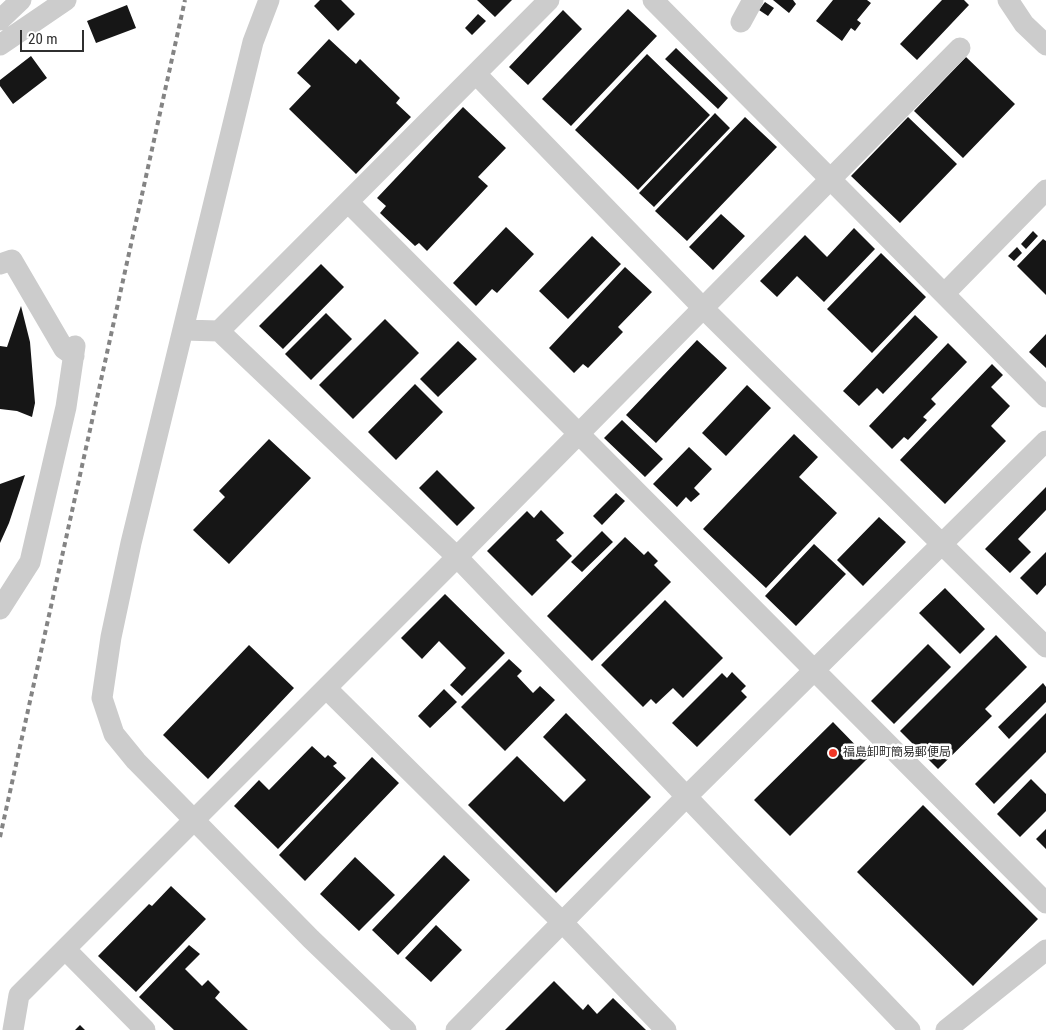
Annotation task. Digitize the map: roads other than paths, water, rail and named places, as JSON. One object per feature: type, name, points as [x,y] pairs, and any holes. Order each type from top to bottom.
[{"type":"street","points":[[0,20],[21,0]]},
{"type":"street","points":[[0,45],[66,0]]},
{"type":"street","points":[[269,0],[253,42],[131,543],[111,637],[102,698],[114,734],[136,761],[311,939],[406,1030]]},
{"type":"street","points":[[219,331],[349,203],[549,0]]},
{"type":"street","points":[[653,0],[1046,397]]},
{"type":"street","points":[[741,22],[753,0]]},
{"type":"street","points":[[1008,0],[1024,24],[1046,45]]},
{"type":"street","points":[[13,1030],[19,995],[457,557],[830,177],[960,48]]},
{"type":"street","points":[[476,75],[702,307],[944,544],[1046,647]]},
{"type":"street","points":[[944,293],[1046,190]]},
{"type":"street","points":[[349,203],[1046,903]]},
{"type":"street","points":[[0,264],[12,260],[64,349],[75,351],[66,407],[30,562],[0,609]]},
{"type":"street","points":[[183,330],[219,331],[457,557],[910,1030]]},
{"type":"street","points":[[456,1030],[686,798],[1046,441]]},
{"type":"street","points":[[326,688],[562,922],[666,1030]]},
{"type":"street","points":[[65,949],[145,1030]]},
{"type":"street","points":[[946,1030],[1046,950]]},
{"type":"railway","points":[[0,837],[185,0]]},
{"type":"place","name":"福島卸町簡易郵便局","points":[[833,753]]}]
